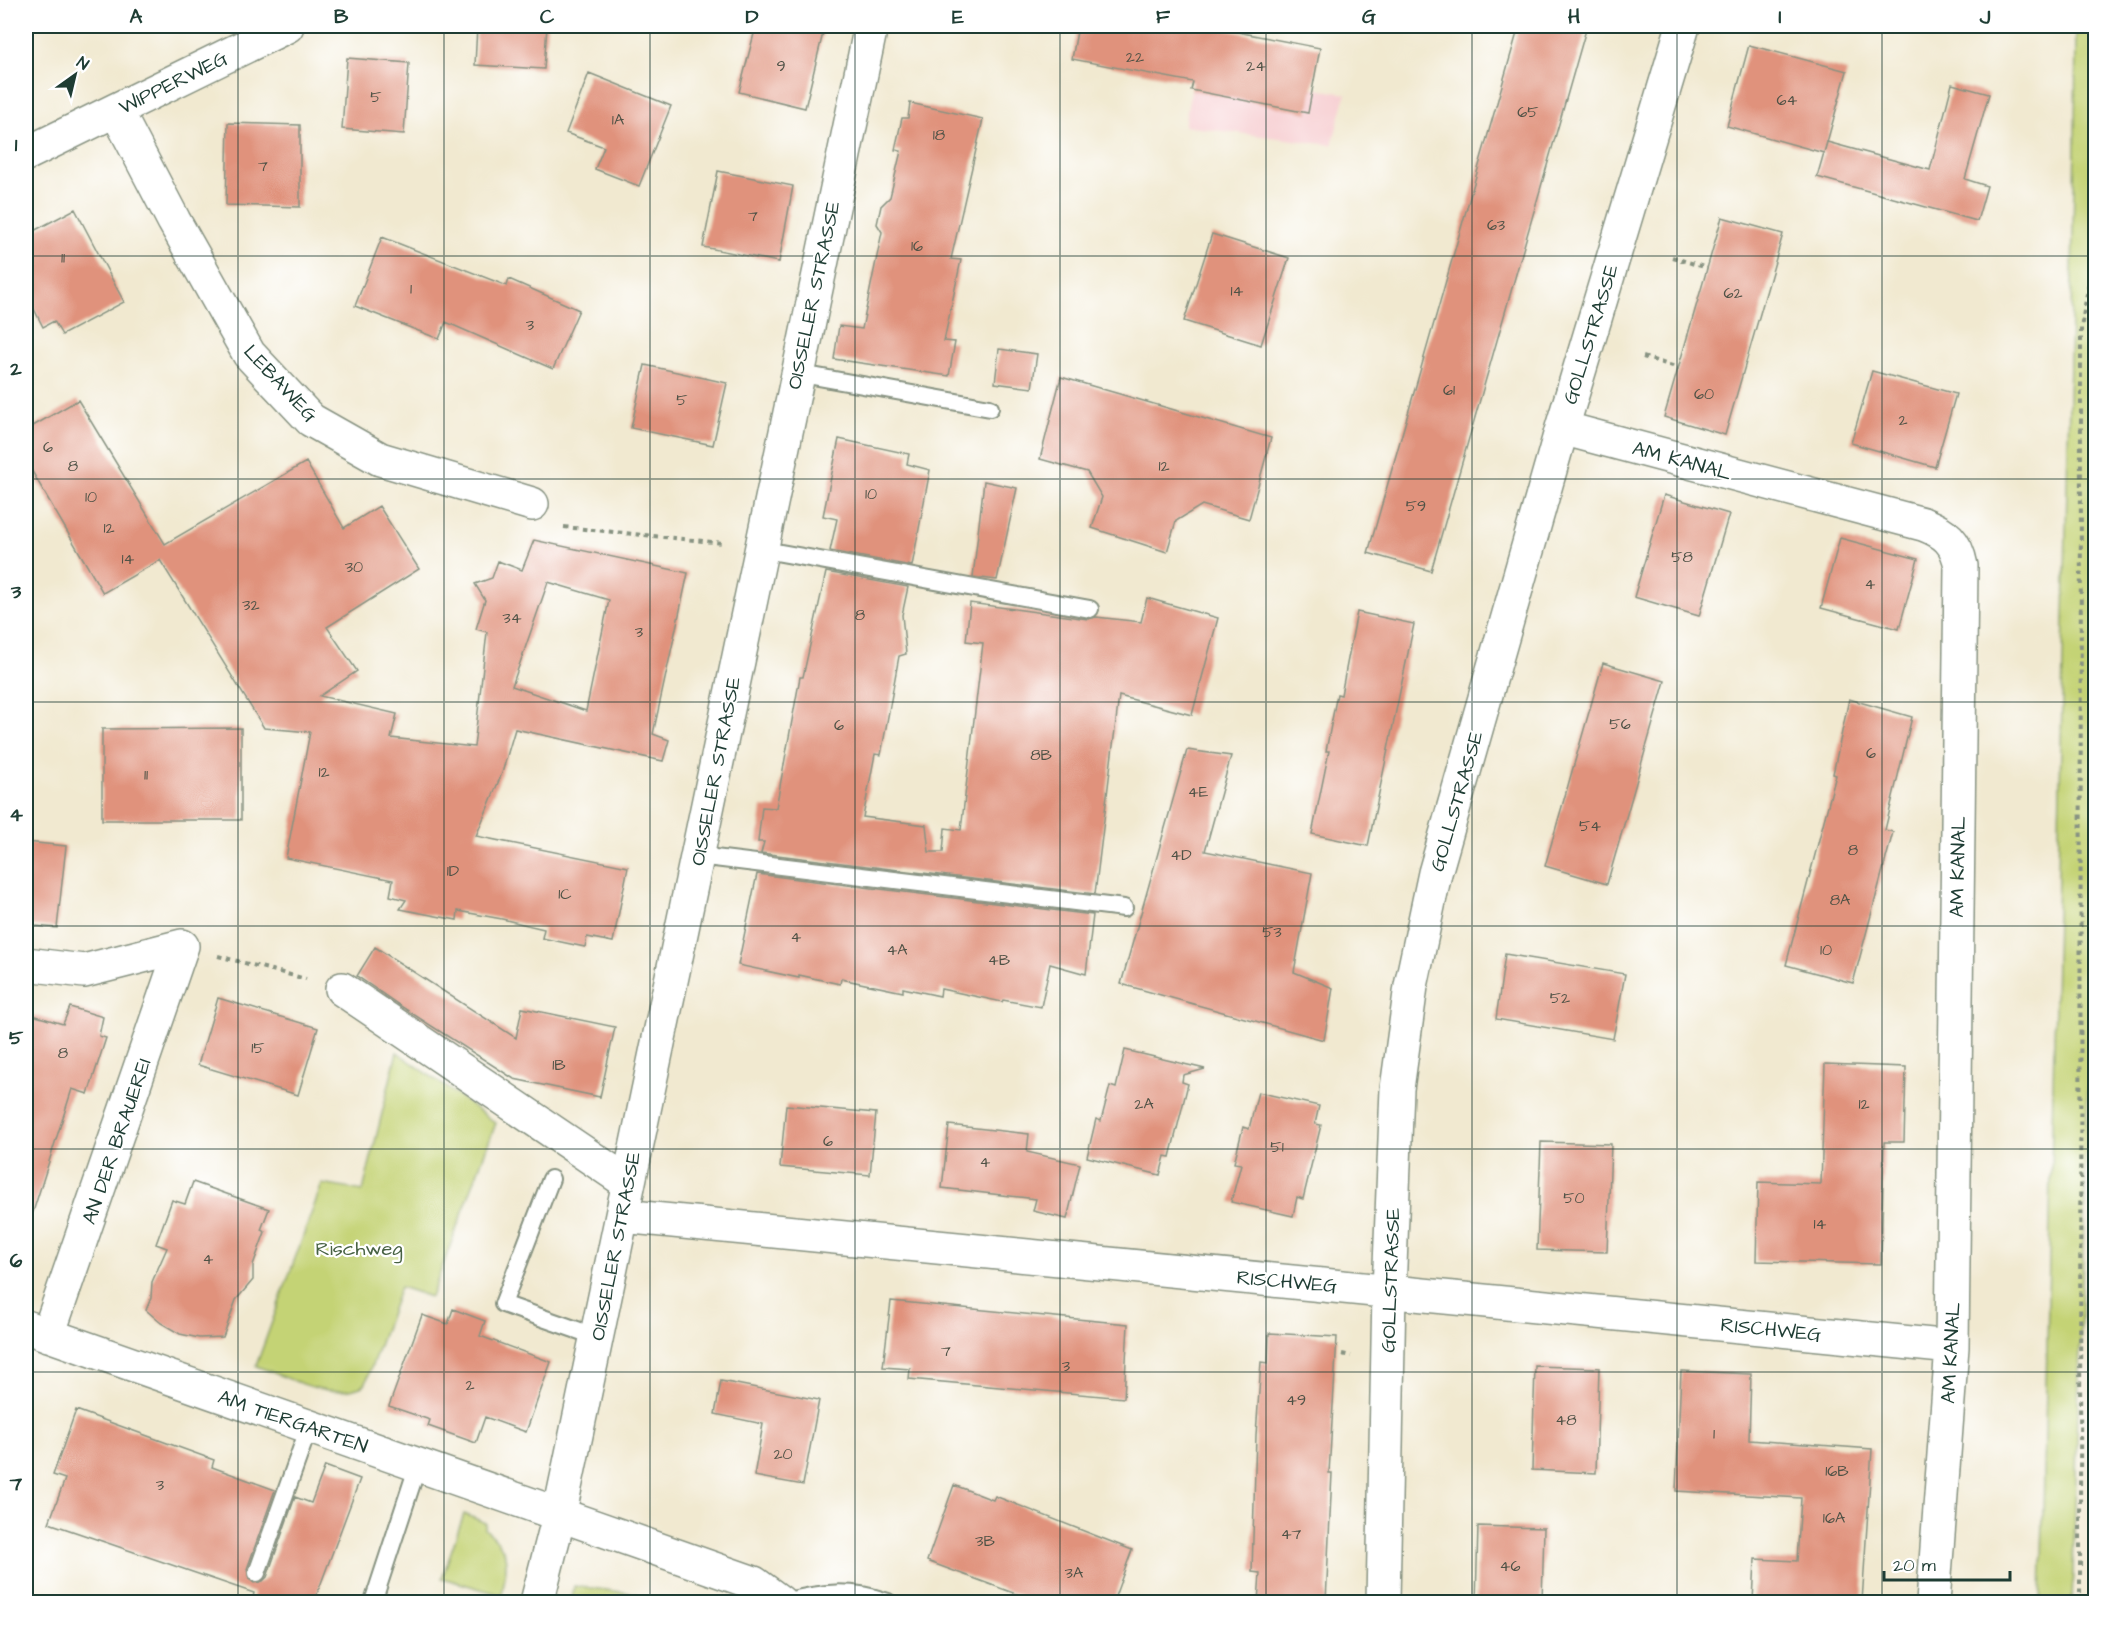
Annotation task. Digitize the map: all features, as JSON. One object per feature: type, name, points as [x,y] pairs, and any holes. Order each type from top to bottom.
[{"type":"street","name":"WIPPERWEG","points":[[26,154],[287,26]]},
{"type":"street","name":"OISSELER STRASSE","points":[[537,1602],[559,1516],[597,1337],[627,1182],[698,856],[759,549],[871,26]]},
{"type":"street","name":"GOLLSTRASSE","points":[[1383,1602],[1389,1291],[1397,1089],[1411,986],[1435,873],[1562,428],[1683,26]]},
{"type":"street","name":"LEBAWEG","points":[[116,110],[174,221],[249,354],[310,420],[380,459],[532,504]]},
{"type":"street","name":"AM KANAL","points":[[1562,428],[1923,524],[1941,531],[1958,549],[1961,566],[1952,1347],[1933,1602]]},
{"type":"street","points":[[26,964],[84,971],[182,946]]},
{"type":"street","name":"AN DER BRAUEREI","points":[[37,1331],[132,1094],[182,946]]},
{"type":"street","points":[[342,989],[627,1182]]},
{"type":"street","name":"RISCHWEG","points":[[622,1216],[1952,1347]]},
{"type":"street","name":"AM TIERGARTEN","points":[[37,1331],[754,1583],[782,1602]]},
{"type":"lane","points":[[796,373],[990,408]]},
{"type":"lane","points":[[759,549],[1090,609]]},
{"type":"lane","points":[[698,856],[1124,908]]},
{"type":"lane","points":[[551,1179],[503,1304],[597,1337]]},
{"type":"lane","points":[[257,1573],[309,1426]]},
{"type":"lane","points":[[373,1602],[418,1465]]},
{"type":"lane","points":[[782,1602],[825,1592],[871,1596],[888,1602]]},
{"type":"path","points":[[2080,1602],[2081,328],[2096,243]]},
{"type":"path","points":[[1672,257],[1707,268]]},
{"type":"path","points":[[1643,357],[1678,368]]},
{"type":"path","points":[[532,504],[559,526],[759,549]]},
{"type":"path","points":[[182,946],[342,989]]},
{"type":"shaded area","points":[[1204,26],[1320,48],[1312,88],[1346,94],[1332,145],[1184,126]]},
{"type":"green space","points":[[2076,26],[2096,26],[2096,837],[2072,1602],[2041,1602],[2075,145]]},
{"type":"green space","name":"Rischweg","points":[[397,1052],[496,1123],[431,1297],[400,1287],[365,1385],[352,1390],[324,1390],[256,1366],[322,1184],[363,1191]]},
{"type":"green space","points":[[464,1514],[486,1523],[485,1529],[504,1551],[506,1566],[502,1595],[442,1578]]},
{"type":"green space","points":[[574,1586],[637,1594],[636,1602],[571,1602]]},
{"type":"building","points":[[477,26],[547,26],[544,69],[475,65]]},
{"type":"building","points":[[756,26],[793,26],[823,33],[805,108],[739,92]]},
{"type":"building","points":[[1078,26],[1206,26],[1320,48],[1308,113],[1191,90],[1193,82],[1072,59]]},
{"type":"building","points":[[1519,26],[1587,26],[1431,571],[1368,553]]},
{"type":"building","points":[[1749,45],[1847,71],[1824,153],[1727,126]]},
{"type":"building","points":[[347,58],[409,63],[404,134],[342,129]]},
{"type":"building","points":[[589,73],[671,106],[639,186],[595,169],[604,147],[566,133]]},
{"type":"building","points":[[1952,84],[1989,94],[1965,179],[1987,186],[1977,221],[1817,177],[1827,142],[1930,170]]},
{"type":"building","points":[[910,103],[983,119],[951,259],[961,260],[944,341],[955,342],[949,376],[834,359],[839,326],[862,329],[882,232],[877,224],[881,206],[890,197],[901,151],[895,150],[902,118],[908,118]]},
{"type":"building","points":[[228,123],[300,125],[300,207],[226,205]]},
{"type":"building","points":[[718,171],[793,186],[779,262],[703,247]]},
{"type":"building","points":[[75,209],[124,302],[62,335],[54,321],[43,327],[26,293],[26,235]]},
{"type":"building","points":[[1722,217],[1783,234],[1725,435],[1664,417]]},
{"type":"building","points":[[1212,234],[1289,258],[1261,345],[1184,321]]},
{"type":"building","points":[[382,237],[507,286],[509,279],[579,310],[553,369],[446,322],[439,339],[355,306]]},
{"type":"building","points":[[999,349],[1037,354],[1032,388],[995,383]]},
{"type":"building","points":[[645,365],[727,383],[713,445],[631,428]]},
{"type":"building","points":[[1872,371],[1956,394],[1935,467],[1851,443]]},
{"type":"building","points":[[1061,377],[1271,438],[1249,519],[1202,505],[1176,521],[1167,552],[1092,528],[1102,497],[1087,472],[1040,459]]},
{"type":"building","points":[[78,400],[165,544],[306,462],[344,528],[379,506],[419,569],[327,627],[357,671],[320,696],[397,714],[391,738],[474,747],[487,632],[476,629],[485,600],[475,584],[492,578],[498,561],[522,570],[534,540],[688,573],[653,734],[669,740],[663,761],[515,729],[502,773],[476,836],[628,867],[613,942],[587,937],[585,947],[542,938],[544,929],[502,919],[458,911],[457,920],[400,909],[406,900],[390,896],[393,880],[286,858],[310,732],[264,728],[160,560],[103,593],[26,461],[26,430]],"holes":[[[548,582],[609,600],[586,711],[512,686]]]},
{"type":"building","points":[[839,439],[909,454],[907,464],[930,470],[912,566],[830,551],[837,519],[823,516]]},
{"type":"building","points":[[984,481],[1017,488],[997,580],[973,577]]},
{"type":"building","points":[[1664,495],[1729,514],[1699,616],[1634,597]]},
{"type":"building","points":[[1840,538],[1918,559],[1899,629],[1821,608]]},
{"type":"building","points":[[826,572],[908,587],[902,615],[906,654],[899,656],[881,755],[875,754],[863,817],[926,825],[929,852],[943,852],[945,828],[961,830],[983,643],[966,641],[970,603],[1088,619],[1096,617],[1141,622],[1147,598],[1218,618],[1192,715],[1119,696],[1095,894],[761,853],[764,842],[758,842],[762,807],[776,808],[800,677],[803,677]]},
{"type":"building","points":[[1357,612],[1414,624],[1368,846],[1312,834],[1329,751],[1326,751],[1337,694],[1341,695]]},
{"type":"building","points":[[1603,663],[1665,681],[1607,884],[1545,866]]},
{"type":"building","points":[[1849,699],[1912,717],[1885,830],[1893,832],[1853,983],[1786,965],[1836,775],[1833,774]]},
{"type":"building","points":[[241,728],[241,820],[102,820],[102,729]]},
{"type":"building","points":[[1187,750],[1231,756],[1205,851],[1312,873],[1294,972],[1333,988],[1324,1040],[1121,984]]},
{"type":"building","points":[[26,842],[66,846],[57,928],[26,925]]},
{"type":"building","points":[[757,874],[1093,915],[1086,974],[1050,964],[1041,1007],[1003,1000],[1002,1002],[941,989],[940,996],[903,988],[903,992],[841,979],[840,984],[738,965]]},
{"type":"building","points":[[375,947],[516,1038],[522,1008],[615,1027],[600,1097],[514,1079],[399,1005],[357,976]]},
{"type":"building","points":[[1505,954],[1625,974],[1613,1039],[1496,1019]]},
{"type":"building","points":[[218,998],[318,1028],[298,1095],[198,1065]]},
{"type":"building","points":[[70,1007],[103,1017],[99,1036],[106,1038],[88,1094],[72,1089],[33,1212],[26,1211],[26,1013],[63,1024]]},
{"type":"building","points":[[1125,1050],[1205,1069],[1183,1075],[1182,1082],[1188,1084],[1170,1157],[1165,1156],[1160,1175],[1087,1157],[1096,1119],[1101,1121],[1110,1086],[1116,1088]]},
{"type":"building","points":[[1825,1064],[1906,1067],[1904,1142],[1884,1142],[1881,1264],[1756,1261],[1758,1182],[1821,1184]]},
{"type":"building","points":[[1258,1092],[1319,1106],[1315,1124],[1321,1125],[1303,1199],[1297,1197],[1293,1216],[1231,1202],[1241,1164],[1234,1163],[1243,1127],[1249,1129]]},
{"type":"building","points":[[786,1105],[876,1113],[870,1175],[780,1167]]},
{"type":"building","points":[[949,1125],[1029,1134],[1027,1152],[1080,1164],[1067,1219],[1033,1211],[1036,1199],[942,1188]]},
{"type":"building","points":[[1541,1142],[1611,1144],[1607,1252],[1537,1250]]},
{"type":"building","points":[[193,1182],[269,1209],[261,1230],[265,1232],[253,1265],[253,1280],[236,1300],[223,1337],[199,1338],[180,1334],[161,1323],[146,1310],[151,1298],[152,1282],[167,1248],[156,1244],[172,1200],[185,1204]]},
{"type":"building","points":[[891,1301],[1128,1324],[1124,1398],[909,1379],[910,1369],[883,1367]]},
{"type":"building","points":[[453,1309],[485,1321],[480,1336],[551,1362],[526,1432],[485,1417],[476,1443],[428,1426],[430,1420],[389,1406],[422,1315],[448,1324]]},
{"type":"building","points":[[1269,1333],[1337,1337],[1329,1473],[1332,1473],[1326,1602],[1258,1602],[1260,1573],[1252,1572],[1256,1435],[1261,1362],[1268,1363]]},
{"type":"building","points":[[1535,1366],[1599,1368],[1596,1473],[1532,1470]]},
{"type":"building","points":[[1681,1371],[1751,1374],[1749,1440],[1872,1449],[1862,1602],[1753,1602],[1755,1559],[1797,1561],[1801,1498],[1676,1491]]},
{"type":"building","points":[[721,1381],[819,1400],[803,1485],[754,1476],[763,1424],[715,1414]]},
{"type":"building","points":[[76,1410],[214,1460],[212,1467],[275,1490],[247,1569],[249,1579],[254,1583],[263,1581],[267,1577],[295,1497],[311,1503],[325,1466],[360,1479],[314,1602],[252,1602],[254,1593],[49,1523],[65,1479],[53,1475]]},
{"type":"building","points":[[954,1485],[993,1500],[995,1496],[1132,1550],[1113,1602],[1038,1602],[927,1561]]},
{"type":"building","points":[[1478,1526],[1544,1528],[1542,1602],[1476,1602]]}]
